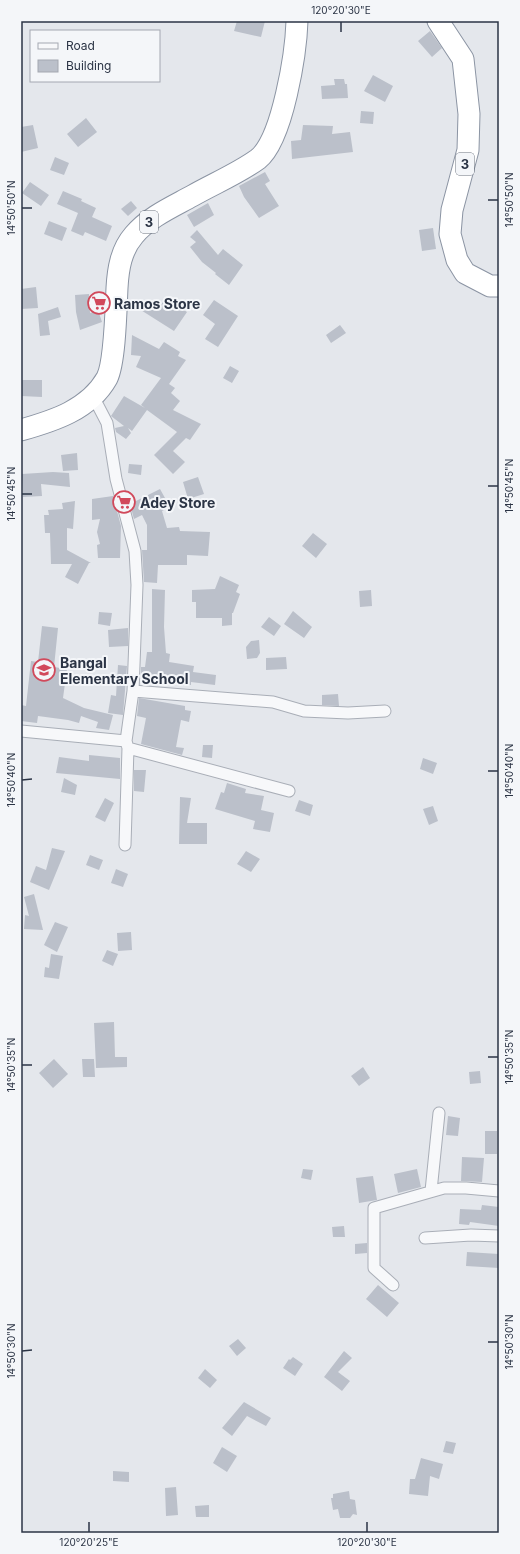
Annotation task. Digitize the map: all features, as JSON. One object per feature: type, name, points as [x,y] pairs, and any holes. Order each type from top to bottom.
[{"type":"highway","name":"3","points":[[21,430],[50,422],[74,411],[93,396],[107,378],[111,362],[118,268],[124,250],[134,235],[152,219],[259,158],[273,137],[281,116],[293,67],[297,21]]},
{"type":"highway","name":"3","points":[[438,21],[463,59],[470,114],[468,150],[452,210],[450,234],[457,260],[465,273],[490,286],[499,286]]},
{"type":"street","points":[[93,396],[107,423],[116,479],[135,551],[137,585],[133,690],[127,745],[126,845]]},
{"type":"street","points":[[133,690],[273,702],[304,711],[348,714],[385,711]]},
{"type":"street","points":[[21,731],[127,745],[289,791]]},
{"type":"street","points":[[431,1191],[438,1113]]},
{"type":"street","points":[[392,1285],[374,1268],[374,1208],[431,1191],[455,1188],[499,1191]]},
{"type":"street","points":[[425,1238],[471,1235],[499,1236]]},
{"type":"building","points":[[237,21],[265,21],[261,37],[234,31]]},
{"type":"building","points":[[430,31],[442,48],[432,57],[418,41]]},
{"type":"building","points":[[373,75],[393,86],[385,102],[364,91]]},
{"type":"building","points":[[334,79],[344,79],[345,84],[347,84],[348,98],[322,99],[321,86],[335,85]]},
{"type":"building","points":[[361,111],[374,112],[373,124],[360,123]]},
{"type":"building","points":[[86,118],[97,132],[78,147],[67,134]]},
{"type":"building","points":[[33,125],[38,148],[21,152],[21,127]]},
{"type":"building","points":[[303,125],[333,126],[332,134],[350,132],[353,152],[292,159],[291,141],[301,140]]},
{"type":"building","points":[[55,157],[69,163],[64,175],[50,170]]},
{"type":"building","points":[[265,172],[270,181],[265,184],[279,206],[259,218],[244,197],[239,186]]},
{"type":"building","points":[[30,182],[49,195],[41,206],[22,193]]},
{"type":"building","points":[[63,191],[82,199],[81,201],[96,208],[92,217],[112,226],[106,241],[85,232],[83,236],[71,231],[78,213],[57,204]]},
{"type":"building","points":[[131,201],[137,208],[128,216],[121,209]]},
{"type":"building","points":[[208,203],[214,215],[194,227],[187,215]]},
{"type":"building","points":[[49,221],[67,228],[62,241],[44,234]]},
{"type":"building","points":[[433,228],[436,249],[422,251],[419,230]]},
{"type":"building","points":[[197,230],[218,255],[223,249],[243,265],[229,285],[202,262],[190,247],[196,242],[190,237]]},
{"type":"building","points":[[36,287],[38,308],[21,309],[21,289]]},
{"type":"building","points":[[89,294],[90,313],[98,310],[102,322],[80,330],[76,312],[75,295]]},
{"type":"building","points":[[165,298],[187,312],[174,331],[136,307],[160,307]]},
{"type":"building","points":[[214,300],[238,316],[218,347],[205,339],[215,324],[203,315]]},
{"type":"building","points":[[58,307],[61,317],[48,321],[50,335],[40,336],[38,314]]},
{"type":"building","points":[[340,325],[346,333],[331,343],[326,335]]},
{"type":"building","points":[[132,335],[159,349],[164,342],[180,352],[178,356],[186,360],[169,384],[175,388],[171,393],[180,401],[173,410],[201,424],[190,440],[186,438],[173,451],[185,462],[173,474],[154,455],[177,432],[147,410],[132,431],[128,428],[131,433],[126,439],[116,432],[115,428],[124,426],[111,416],[124,396],[145,408],[141,405],[161,378],[136,367],[141,356],[131,355]]},
{"type":"building","points":[[230,366],[239,371],[232,383],[223,378]]},
{"type":"building","points":[[21,380],[42,380],[42,397],[21,396]]},
{"type":"building","points":[[77,453],[78,470],[63,471],[61,455]]},
{"type":"building","points":[[129,464],[142,465],[141,475],[128,473]]},
{"type":"building","points":[[53,472],[69,473],[70,487],[41,484],[42,496],[23,497],[22,474]]},
{"type":"building","points":[[198,477],[204,494],[188,499],[183,482]]},
{"type":"building","points":[[160,489],[170,507],[162,511],[167,528],[179,527],[180,531],[210,532],[208,556],[187,555],[187,565],[158,565],[157,583],[144,582],[142,550],[147,550],[147,525],[142,515],[134,519],[130,504]]},
{"type":"building","points":[[113,496],[121,526],[120,558],[98,558],[97,545],[100,544],[97,532],[100,519],[92,520],[92,499]]},
{"type":"building","points":[[75,501],[73,529],[67,528],[67,550],[91,563],[89,563],[78,584],[65,577],[72,564],[51,564],[50,533],[45,533],[44,515],[49,515],[48,510],[63,509],[62,503]]},
{"type":"building","points":[[313,533],[327,544],[316,558],[302,546]]},
{"type":"building","points":[[220,576],[239,585],[236,592],[240,594],[232,613],[232,625],[222,626],[222,618],[196,618],[196,602],[192,602],[192,590],[215,589]]},
{"type":"building","points":[[152,589],[165,590],[164,627],[166,653],[170,654],[169,662],[194,666],[193,672],[216,675],[215,685],[191,682],[191,685],[177,683],[177,681],[141,677],[141,667],[145,667],[147,652],[152,652]]},
{"type":"building","points":[[371,590],[372,606],[360,607],[359,591]]},
{"type":"building","points":[[293,611],[312,627],[304,638],[284,624]]},
{"type":"building","points":[[99,612],[112,613],[110,626],[98,624]]},
{"type":"building","points":[[269,617],[281,626],[274,636],[261,627]]},
{"type":"building","points":[[42,626],[58,628],[54,667],[67,669],[63,698],[84,708],[113,715],[109,730],[96,728],[98,722],[81,716],[79,723],[38,716],[37,723],[21,721],[21,705],[26,706],[31,661],[38,662]]},
{"type":"building","points":[[128,628],[128,646],[109,647],[108,630]]},
{"type":"building","points":[[259,640],[260,653],[257,658],[247,659],[246,647],[251,641]]},
{"type":"building","points":[[286,657],[287,669],[266,670],[266,658]]},
{"type":"building","points":[[118,665],[127,666],[123,715],[108,713],[111,695],[116,696]]},
{"type":"building","points":[[338,694],[339,706],[322,705],[322,695]]},
{"type":"building","points":[[139,698],[185,706],[185,710],[191,711],[189,722],[181,720],[176,747],[184,748],[182,755],[141,744],[146,718],[137,716]]},
{"type":"building","points":[[203,745],[213,745],[212,758],[202,757]]},
{"type":"building","points":[[89,755],[120,758],[120,779],[56,773],[59,757],[89,761]]},
{"type":"building","points":[[423,758],[437,763],[433,774],[420,769]]},
{"type":"building","points":[[134,770],[146,770],[144,792],[134,791]]},
{"type":"building","points":[[64,778],[77,785],[75,795],[61,792]]},
{"type":"building","points":[[227,783],[246,789],[245,793],[264,796],[261,810],[274,813],[270,832],[253,829],[255,821],[215,809],[221,792],[224,793]]},
{"type":"building","points":[[180,797],[191,798],[187,823],[207,823],[207,844],[179,844]]},
{"type":"building","points":[[105,798],[114,803],[105,822],[95,817]]},
{"type":"building","points":[[299,800],[313,805],[310,816],[295,811]]},
{"type":"building","points":[[433,806],[438,821],[429,825],[423,809]]},
{"type":"building","points":[[52,848],[65,851],[49,890],[30,882],[36,866],[46,870]]},
{"type":"building","points":[[246,851],[260,859],[251,872],[237,864]]},
{"type":"building","points":[[90,855],[103,860],[99,870],[86,865]]},
{"type":"building","points":[[116,869],[128,874],[123,887],[111,883]]},
{"type":"building","points":[[34,894],[43,930],[24,929],[25,915],[29,916],[24,897]]},
{"type":"building","points":[[55,922],[68,927],[57,952],[44,945]]},
{"type":"building","points":[[131,932],[132,950],[118,951],[117,933]]},
{"type":"building","points":[[107,950],[118,954],[113,966],[102,961]]},
{"type":"building","points":[[51,954],[63,956],[59,979],[44,977],[45,967],[49,968]]},
{"type":"building","points":[[114,1022],[115,1057],[127,1057],[127,1067],[96,1068],[94,1023]]},
{"type":"building","points":[[54,1059],[68,1074],[53,1088],[39,1073]]},
{"type":"building","points":[[82,1059],[94,1059],[95,1077],[83,1077]]},
{"type":"building","points":[[363,1067],[370,1078],[359,1086],[351,1076]]},
{"type":"building","points":[[480,1071],[481,1083],[470,1084],[469,1072]]},
{"type":"building","points":[[448,1116],[460,1118],[458,1136],[446,1135]]},
{"type":"building","points":[[485,1131],[497,1131],[497,1154],[485,1154]]},
{"type":"building","points":[[462,1157],[484,1158],[482,1182],[461,1181]]},
{"type":"building","points":[[303,1169],[313,1170],[311,1180],[301,1178]]},
{"type":"building","points":[[417,1169],[421,1187],[398,1193],[394,1174]]},
{"type":"building","points":[[373,1176],[377,1200],[359,1203],[356,1178]]},
{"type":"building","points":[[482,1205],[499,1207],[499,1226],[470,1222],[469,1225],[459,1224],[460,1209],[481,1210]]},
{"type":"building","points":[[344,1226],[345,1237],[333,1237],[332,1227]]},
{"type":"building","points":[[367,1243],[367,1253],[355,1254],[355,1244]]},
{"type":"building","points":[[467,1252],[499,1254],[499,1268],[466,1266]]},
{"type":"building","points":[[378,1285],[399,1303],[387,1317],[366,1299]]},
{"type":"building","points":[[238,1339],[246,1348],[237,1356],[229,1346]]},
{"type":"building","points":[[344,1351],[352,1358],[338,1372],[350,1381],[342,1391],[324,1377]]},
{"type":"building","points":[[293,1357],[303,1364],[295,1376],[283,1368],[289,1359],[290,1360]]},
{"type":"building","points":[[205,1369],[217,1380],[210,1388],[198,1378]]},
{"type":"building","points":[[244,1402],[271,1418],[266,1426],[247,1416],[232,1436],[222,1428]]},
{"type":"building","points":[[446,1441],[456,1443],[453,1454],[443,1452]]},
{"type":"building","points":[[222,1447],[237,1456],[227,1472],[213,1463]]},
{"type":"building","points":[[421,1458],[443,1464],[439,1479],[430,1476],[428,1496],[409,1494],[410,1479],[415,1479]]},
{"type":"building","points":[[113,1471],[129,1472],[129,1482],[113,1481]]},
{"type":"building","points":[[176,1487],[178,1515],[166,1516],[165,1488]]},
{"type":"building","points":[[349,1491],[350,1499],[355,1500],[357,1515],[353,1514],[350,1518],[340,1518],[338,1509],[333,1510],[331,1498],[333,1498],[333,1494]]},
{"type":"building","points":[[209,1505],[209,1517],[196,1517],[195,1506]]},
{"type":"place","name":"Ramos Store","points":[[99,303]]},
{"type":"place","name":"Adey Store","points":[[124,502]]},
{"type":"place","name":"Bangal Elementary School","points":[[44,670]]}]
